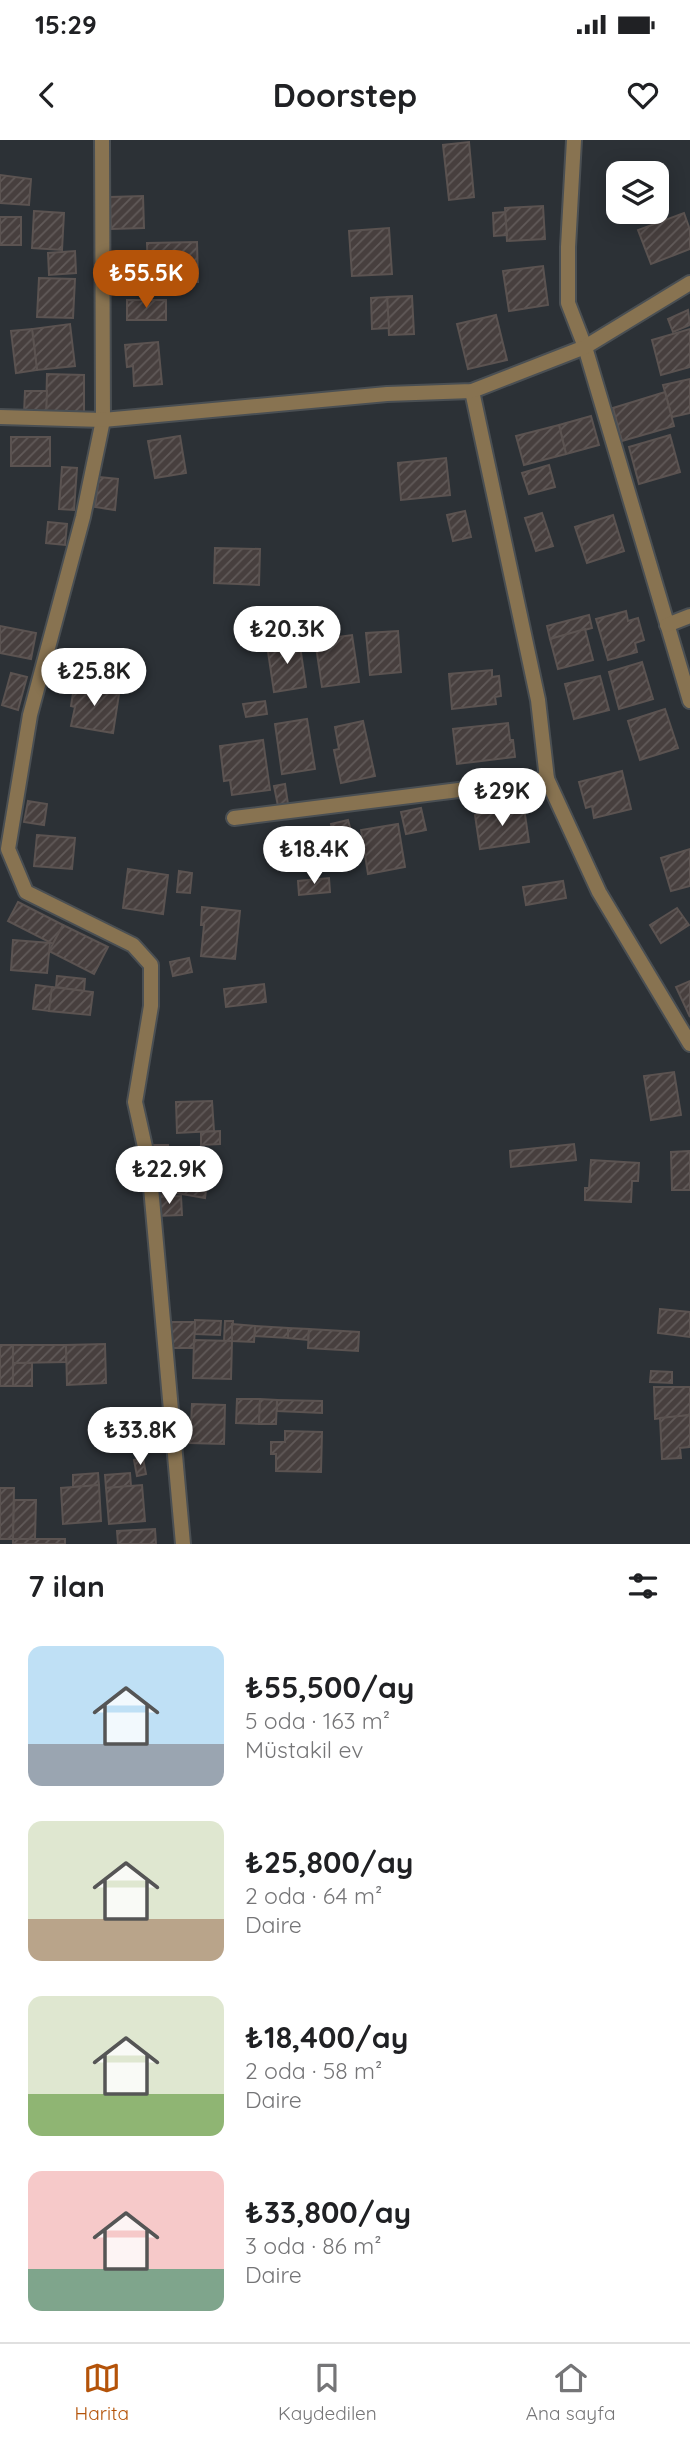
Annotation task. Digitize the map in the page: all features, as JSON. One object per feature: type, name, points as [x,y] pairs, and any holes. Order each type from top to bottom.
[{"type":"street","points":[[102,140],[103,420],[83,517],[30,715],[8,849],[26,892],[133,945],[151,965],[151,1006],[135,1102],[149,1165],[183,1544]]},
{"type":"street","points":[[574,140],[568,303],[585,347],[690,701]]},
{"type":"street","points":[[0,417],[103,420],[387,394],[472,391],[585,347],[690,283]]},
{"type":"street","points":[[472,391],[538,700],[547,779],[599,892],[690,1044]]},
{"type":"street","points":[[667,625],[690,616]]},
{"type":"street","points":[[234,818],[547,779]]},
{"type":"building","points":[[469,142],[474,197],[449,200],[443,145]]},
{"type":"building","points":[[0,175],[31,179],[29,205],[0,203]]},
{"type":"building","points":[[143,196],[144,228],[111,229],[110,197]]},
{"type":"building","points":[[543,206],[545,239],[507,241],[505,208]]},
{"type":"building","points":[[34,211],[64,213],[62,250],[32,248]]},
{"type":"building","points":[[505,212],[507,235],[494,236],[493,213]]},
{"type":"building","points":[[684,213],[690,230],[690,249],[651,264],[638,230],[654,224],[669,224],[669,219]]},
{"type":"building","points":[[0,217],[21,217],[21,245],[0,245]]},
{"type":"building","points":[[389,228],[392,274],[352,276],[349,231]]},
{"type":"building","points":[[197,242],[198,282],[148,283],[147,243]]},
{"type":"building","points":[[75,251],[76,273],[49,275],[48,253]]},
{"type":"building","points":[[543,266],[548,305],[509,311],[503,271]]},
{"type":"building","points":[[39,278],[75,279],[73,318],[37,317]]},
{"type":"building","points":[[412,296],[414,334],[389,335],[387,297]]},
{"type":"building","points":[[387,297],[389,328],[372,329],[371,298]]},
{"type":"building","points":[[127,300],[166,300],[166,320],[127,320]]},
{"type":"building","points":[[688,310],[690,325],[673,332],[668,319]]},
{"type":"building","points":[[496,315],[507,360],[468,369],[457,324]]},
{"type":"building","points":[[70,324],[75,366],[37,370],[32,329]]},
{"type":"building","points":[[32,329],[37,370],[16,373],[11,331]]},
{"type":"building","points":[[690,329],[690,367],[661,375],[652,340]]},
{"type":"building","points":[[158,342],[162,384],[134,386],[133,366],[127,367],[125,345]]},
{"type":"building","points":[[47,374],[84,375],[84,414],[46,414]]},
{"type":"building","points":[[690,379],[690,413],[672,417],[663,385]]},
{"type":"building","points":[[25,391],[47,391],[46,414],[24,413]]},
{"type":"building","points":[[665,392],[674,426],[622,441],[613,408]]},
{"type":"building","points":[[591,416],[599,445],[566,454],[559,425]]},
{"type":"building","points":[[559,425],[566,454],[524,465],[516,436]]},
{"type":"building","points":[[670,435],[680,472],[639,484],[629,447]]},
{"type":"building","points":[[180,436],[186,473],[155,478],[148,441]]},
{"type":"building","points":[[11,437],[50,437],[50,466],[11,466]]},
{"type":"building","points":[[446,458],[450,495],[401,500],[398,463]]},
{"type":"building","points":[[549,465],[555,487],[529,494],[522,473]]},
{"type":"building","points":[[62,467],[77,468],[74,510],[59,509]]},
{"type":"building","points":[[99,477],[118,479],[115,510],[95,507]]},
{"type":"building","points":[[465,511],[471,537],[453,541],[447,515]]},
{"type":"building","points":[[542,513],[553,546],[536,551],[525,518]]},
{"type":"building","points":[[613,515],[624,551],[587,563],[575,527]]},
{"type":"building","points":[[48,522],[67,524],[65,545],[46,543]]},
{"type":"building","points":[[215,548],[260,549],[259,585],[214,583]]},
{"type":"building","points":[[626,611],[628,621],[638,618],[644,640],[635,643],[637,652],[608,660],[596,619]]},
{"type":"building","points":[[589,615],[592,628],[550,639],[547,626]]},
{"type":"building","points":[[0,626],[36,633],[31,659],[0,653]]},
{"type":"building","points":[[585,629],[593,660],[558,669],[550,639]]},
{"type":"building","points":[[398,631],[401,672],[370,675],[366,633]]},
{"type":"building","points":[[352,635],[359,682],[322,687],[315,640]]},
{"type":"building","points":[[299,639],[306,687],[274,692],[267,645]]},
{"type":"building","points":[[642,662],[653,699],[619,709],[609,672]]},
{"type":"building","points":[[492,670],[492,677],[499,676],[501,696],[495,697],[496,704],[452,709],[449,674]]},
{"type":"building","points":[[11,673],[27,677],[18,710],[2,705]]},
{"type":"building","points":[[600,676],[609,710],[574,719],[565,684]]},
{"type":"building","points":[[75,680],[92,683],[91,690],[119,694],[113,733],[71,726],[75,707],[71,706]]},
{"type":"building","points":[[265,701],[267,714],[246,717],[243,704]]},
{"type":"building","points":[[665,709],[678,748],[640,760],[628,721]]},
{"type":"building","points":[[307,719],[315,769],[282,774],[275,724]]},
{"type":"building","points":[[363,721],[375,776],[341,783],[334,750],[339,749],[335,727]]},
{"type":"building","points":[[508,723],[515,757],[457,764],[453,729]]},
{"type":"building","points":[[263,740],[270,790],[232,795],[230,780],[224,781],[220,746]]},
{"type":"building","points":[[622,771],[631,809],[594,818],[592,806],[586,808],[579,782]]},
{"type":"building","points":[[285,784],[288,804],[278,806],[274,786]]},
{"type":"building","points":[[28,801],[47,804],[44,825],[24,822]]},
{"type":"building","points":[[421,808],[426,830],[406,834],[401,812]]},
{"type":"building","points":[[524,808],[529,842],[480,849],[475,815]]},
{"type":"building","points":[[348,820],[351,831],[333,835],[331,824]]},
{"type":"building","points":[[398,824],[405,867],[368,874],[361,830]]},
{"type":"building","points":[[37,835],[75,838],[72,869],[34,866]]},
{"type":"building","points":[[690,849],[690,886],[671,891],[661,858]]},
{"type":"building","points":[[128,869],[168,875],[163,914],[123,908]]},
{"type":"building","points":[[179,871],[192,873],[190,893],[177,892]]},
{"type":"building","points":[[329,878],[330,892],[299,895],[298,881]]},
{"type":"building","points":[[563,881],[566,898],[526,905],[523,887]]},
{"type":"building","points":[[18,902],[63,925],[53,944],[8,921]]},
{"type":"building","points":[[202,907],[240,911],[235,959],[201,956],[204,925],[201,925]]},
{"type":"building","points":[[677,908],[689,925],[661,943],[650,925]]},
{"type":"building","points":[[63,925],[108,947],[94,974],[49,951]]},
{"type":"building","points":[[13,940],[50,943],[47,973],[11,970]]},
{"type":"building","points":[[189,958],[192,972],[173,976],[170,962]]},
{"type":"building","points":[[57,976],[85,979],[84,991],[56,987]]},
{"type":"building","points":[[690,981],[690,1017],[676,987]]},
{"type":"building","points":[[264,984],[266,1002],[226,1007],[224,989]]},
{"type":"building","points":[[36,985],[52,987],[49,1011],[33,1009]]},
{"type":"building","points":[[52,987],[93,992],[90,1015],[49,1011]]},
{"type":"building","points":[[674,1072],[681,1115],[651,1120],[644,1076]]},
{"type":"building","points":[[212,1101],[214,1131],[177,1133],[176,1102]]},
{"type":"building","points":[[220,1131],[220,1144],[201,1145],[201,1132]]},
{"type":"building","points":[[574,1144],[576,1160],[511,1167],[510,1151]]},
{"type":"building","points":[[154,1145],[168,1145],[170,1196],[156,1197]]},
{"type":"building","points":[[690,1151],[690,1190],[672,1190],[671,1152]]},
{"type":"building","points":[[591,1160],[639,1163],[638,1181],[632,1181],[631,1202],[585,1200],[585,1188],[589,1188]]},
{"type":"building","points":[[170,1178],[207,1183],[205,1198],[170,1192]]},
{"type":"building","points":[[181,1196],[182,1215],[157,1216],[156,1197]]},
{"type":"building","points":[[660,1309],[690,1312],[690,1337],[658,1333]]},
{"type":"building","points":[[195,1320],[221,1321],[220,1335],[195,1334]]},
{"type":"building","points":[[225,1321],[233,1321],[232,1341],[224,1341]]},
{"type":"building","points":[[171,1322],[195,1322],[194,1348],[170,1348]]},
{"type":"building","points":[[232,1324],[255,1326],[254,1342],[232,1341]]},
{"type":"building","points":[[255,1326],[288,1328],[288,1338],[255,1336]]},
{"type":"building","points":[[288,1328],[309,1329],[308,1340],[288,1338]]},
{"type":"building","points":[[309,1329],[359,1332],[358,1351],[308,1348]]},
{"type":"building","points":[[194,1340],[232,1341],[231,1379],[193,1378]]},
{"type":"building","points":[[105,1344],[106,1383],[67,1385],[66,1345]]},
{"type":"building","points":[[0,1345],[13,1345],[13,1386],[0,1386]]},
{"type":"building","points":[[13,1345],[66,1345],[66,1362],[13,1363]]},
{"type":"building","points":[[13,1363],[32,1363],[32,1386],[13,1386]]},
{"type":"building","points":[[651,1371],[672,1372],[672,1383],[650,1382]]},
{"type":"building","points":[[654,1387],[690,1387],[690,1415],[655,1419]]},
{"type":"building","points":[[237,1399],[260,1399],[259,1424],[236,1423]]},
{"type":"building","points":[[260,1399],[277,1400],[276,1424],[259,1424]]},
{"type":"building","points":[[277,1400],[322,1401],[322,1413],[277,1411]]},
{"type":"building","points":[[192,1404],[225,1405],[224,1444],[190,1443]]},
{"type":"building","points":[[690,1415],[690,1447],[680,1448],[681,1458],[662,1459],[660,1418]]},
{"type":"building","points":[[285,1431],[322,1432],[321,1472],[276,1471],[276,1454],[271,1454],[271,1442],[285,1442]]},
{"type":"building","points":[[143,1458],[146,1474],[137,1476],[134,1460]]},
{"type":"building","points":[[98,1473],[99,1485],[73,1487],[73,1475]]},
{"type":"building","points":[[130,1473],[131,1486],[106,1488],[105,1475]]},
{"type":"building","points":[[99,1485],[101,1521],[63,1524],[61,1488]]},
{"type":"building","points":[[142,1485],[145,1521],[109,1524],[106,1488]]},
{"type":"building","points":[[0,1488],[14,1488],[13,1539],[0,1539]]},
{"type":"building","points":[[14,1500],[36,1500],[35,1539],[13,1539]]},
{"type":"building","points":[[155,1529],[156,1544],[118,1544],[117,1531]]},
{"type":"building","points":[[13,1539],[65,1539],[65,1544],[13,1544]]}]
